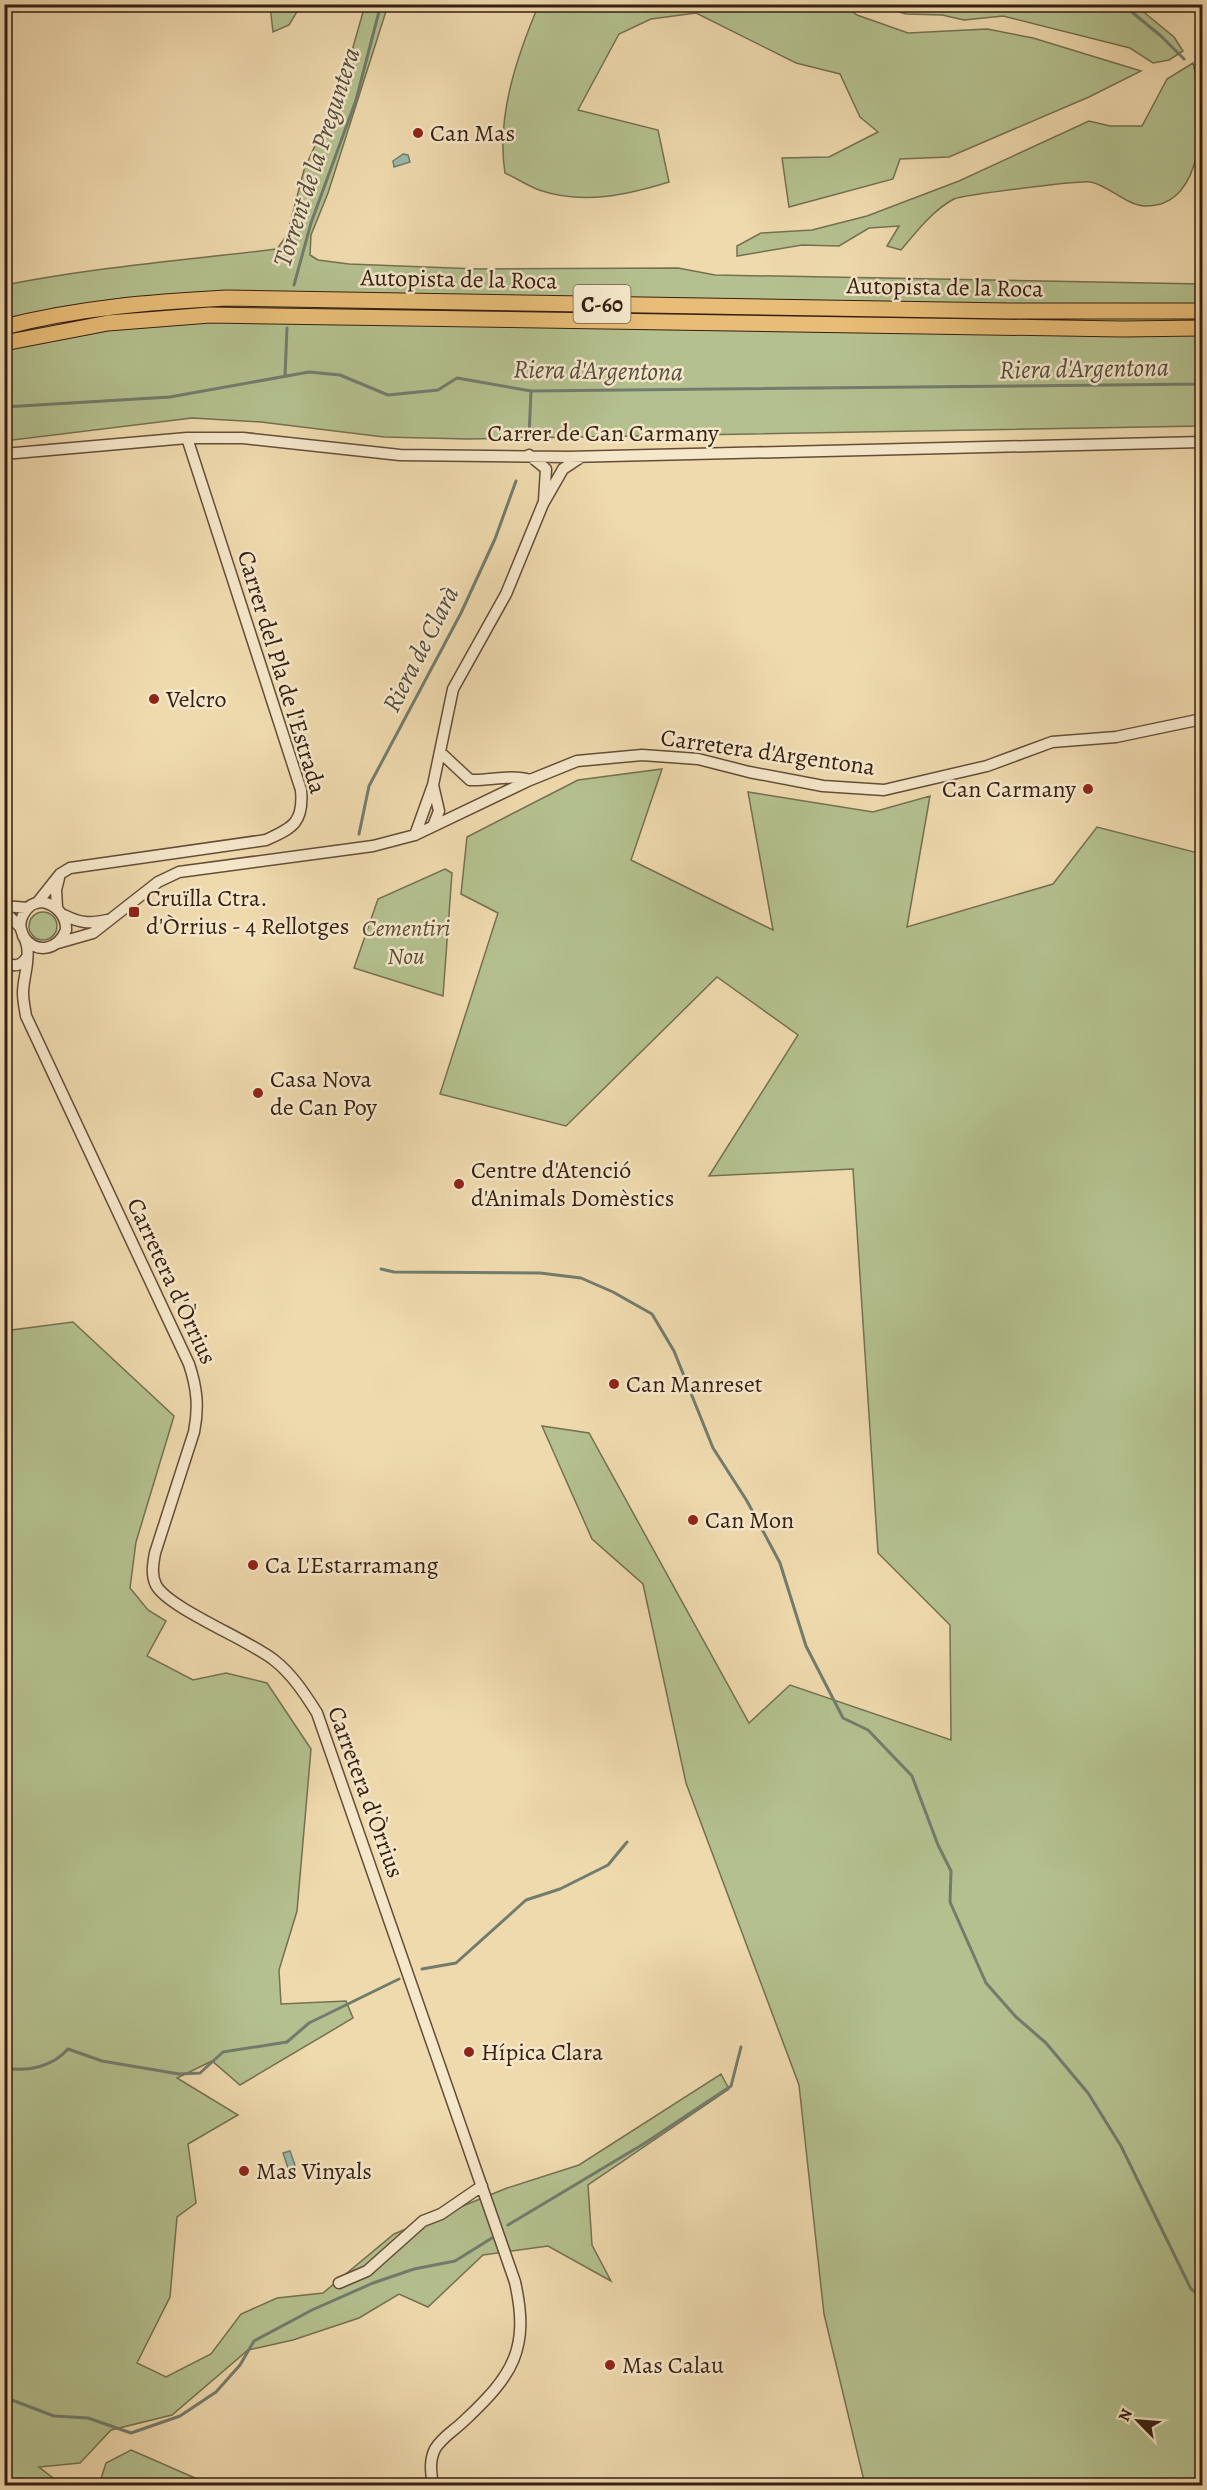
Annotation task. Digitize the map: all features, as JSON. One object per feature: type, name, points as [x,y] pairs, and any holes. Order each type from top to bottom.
[{"type":"highway","name":"Autopista de la Roca","points":[[4,327],[119,305],[226,298],[999,311],[1203,311]]},
{"type":"highway","name":"Autopista de la Roca","points":[[4,344],[108,323],[210,315],[1122,329],[1203,328]]},
{"type":"street","name":"Carrer de Can Carmany","points":[[4,454],[187,438],[243,438],[400,455],[582,456],[1203,442]]},
{"type":"street","name":"Carrer del Pla de l'Estrada","points":[[60,874],[70,868],[89,863],[266,840],[292,828],[303,808],[301,790],[187,438]]},
{"type":"street","points":[[529,455],[546,469],[543,504]]},
{"type":"street","points":[[415,835],[433,785],[434,770],[441,753],[453,689],[506,594],[543,504],[563,470],[582,456]]},
{"type":"street","name":"Carretera d'Argentona","points":[[110,919],[158,882],[179,872],[373,846],[415,835],[530,780],[577,761],[642,755],[698,759],[749,772],[823,786],[884,790],[987,766],[1052,742],[1116,737],[1203,719]]},
{"type":"street","points":[[441,753],[470,780],[486,781],[518,776],[530,780]]},
{"type":"street","points":[[433,785],[439,811],[433,826]]},
{"type":"street","points":[[21,932],[22,916],[60,874]]},
{"type":"street","points":[[58,943],[66,930],[56,890],[60,874]]},
{"type":"street","points":[[4,906],[33,906],[46,903],[77,922],[89,924],[110,919]]},
{"type":"street","points":[[4,910],[33,946],[46,949]]},
{"type":"street","points":[[4,961],[12,966],[27,962],[58,943],[93,933],[110,919]]},
{"type":"street","name":"Carretera d'Òrrius","points":[[21,932],[27,946],[23,993],[26,1017],[189,1364],[195,1383],[198,1413],[194,1432],[152,1565],[157,1586],[177,1603],[275,1661],[301,1687],[317,1713],[515,2282],[522,2319],[521,2335],[513,2362],[504,2378],[435,2449],[431,2469],[433,2486]]},
{"type":"street","points":[[339,2283],[367,2271],[423,2221],[441,2214],[482,2186]]},
{"type":"green space","points":[[270,4],[301,5],[289,25],[273,32]]},
{"type":"green space","points":[[539,4],[843,5],[857,15],[908,33],[987,29],[1033,38],[1141,71],[1089,97],[949,157],[900,159],[893,179],[789,207],[782,158],[829,157],[878,132],[860,117],[840,74],[796,63],[696,13],[651,19],[619,34],[578,110],[658,130],[669,182],[621,194],[572,197],[539,190],[505,173],[503,130],[510,87],[523,44]]},
{"type":"green space","points":[[365,5],[388,5],[328,193],[311,235],[310,255],[318,260],[349,264],[478,269],[678,268],[715,275],[1202,284],[1202,426],[468,439],[384,437],[261,422],[192,418],[5,441],[5,285],[106,269],[277,249],[287,235],[304,170],[342,86]]},
{"type":"green space","points":[[876,5],[1135,5],[1174,37],[1183,51],[1169,60],[1153,63],[1130,48],[1003,16],[964,20],[942,15],[906,14]]},
{"type":"green space","points":[[1193,63],[1200,105],[1197,152],[1191,174],[1180,191],[1165,202],[1138,205],[1091,182],[1022,188],[954,199],[932,215],[901,250],[887,246],[899,226],[869,228],[839,246],[802,245],[737,256],[737,246],[761,233],[812,230],[867,216],[959,181],[1089,121],[1110,126],[1142,126],[1167,79]]},
{"type":"green space","points":[[662,769],[631,860],[773,930],[748,792],[873,812],[930,796],[907,927],[1053,884],[1097,827],[1202,854],[1202,2485],[865,2485],[824,2314],[799,2085],[686,1783],[643,1584],[592,1539],[542,1426],[589,1433],[749,1723],[790,1685],[951,1740],[950,1625],[878,1553],[853,1169],[709,1176],[798,1035],[717,977],[566,1126],[440,1094],[498,913],[461,894],[467,837],[578,780]]},
{"type":"green space","name":"Cementiri Nou","points":[[445,869],[452,873],[443,996],[354,968],[378,899]]},
{"type":"green space","points":[[43,912],[53,916],[57,926],[53,936],[43,940],[33,936],[29,926],[33,916]]},
{"type":"green space","points":[[73,1322],[174,1416],[136,1542],[130,1588],[148,1610],[166,1621],[147,1656],[193,1680],[226,1673],[267,1683],[311,1749],[297,1911],[279,1970],[281,2004],[346,2001],[353,2018],[240,2085],[212,2061],[177,2078],[238,2115],[188,2144],[196,2203],[177,2217],[170,2297],[137,2363],[166,2377],[211,2354],[241,2314],[277,2298],[323,2293],[394,2234],[507,2188],[579,2165],[721,2074],[729,2089],[588,2185],[592,2245],[611,2281],[548,2246],[483,2255],[428,2307],[399,2294],[359,2318],[293,2340],[248,2350],[172,2415],[111,2430],[80,2463],[39,2467],[62,2485],[5,2485],[4,1331]]},
{"type":"green space","points":[[131,2450],[211,2485],[99,2485],[106,2463]]},
{"type":"shaded area","points":[[403,154],[408,155],[410,162],[394,167],[393,161]]},
{"type":"shaded area","points":[[290,2151],[296,2168],[289,2171],[283,2153]]},
{"type":"waterway","name":"Torrent de la Preguntera","points":[[294,285],[311,223],[356,100],[381,4]]},
{"type":"waterway","points":[[1122,4],[1161,36],[1184,59]]},
{"type":"waterway","points":[[1196,287],[1196,303]]},
{"type":"waterway","points":[[285,376],[287,328]]},
{"type":"waterway","points":[[1199,356],[1201,384]]},
{"type":"waterway","name":"Riera d'Argentona","points":[[4,407],[170,397],[309,372],[340,375],[388,395],[438,390],[457,378],[531,391],[1202,384]]},
{"type":"waterway","name":"Riera de Clarà","points":[[529,437],[531,391]]},
{"type":"waterway","name":"Riera de Clarà","points":[[359,834],[369,786],[461,613],[495,539],[516,481]]},
{"type":"waterway","points":[[381,1269],[394,1272],[540,1273],[581,1278],[613,1292],[652,1314],[674,1351],[713,1448],[747,1501],[780,1563],[806,1646],[843,1718],[868,1730],[912,1776],[938,1845],[951,1871],[950,1902],[986,1983],[1016,2017],[1046,2043],[1088,2093],[1121,2146],[1191,2289],[1202,2297]]},
{"type":"waterway","points":[[422,1969],[456,1963],[526,1900],[560,1889],[608,1865],[627,1842]]},
{"type":"waterway","points":[[4,2068],[39,2067],[55,2060],[68,2049],[102,2061],[179,2074],[200,2073],[223,2052],[287,2042],[309,2023],[399,1979]]},
{"type":"waterway","points":[[508,2225],[645,2143],[731,2086],[741,2047]]},
{"type":"waterway","points":[[4,2397],[54,2416],[88,2418],[131,2433],[180,2416],[216,2392],[240,2365],[254,2341],[312,2310],[373,2283],[414,2269],[455,2261],[492,2238]]},
{"type":"place","name":"Can Mas","points":[[418,133]]},
{"type":"place","name":"Velcro","points":[[154,699]]},
{"type":"place","name":"Can Carmany","points":[[1088,789]]},
{"type":"place","name":"Cruïlla Ctra. d'Òrrius - 4 Rellotges","points":[[134,912]]},
{"type":"place","name":"Casa Nova de Can Poy","points":[[258,1093]]},
{"type":"place","name":"Centre d'Atenció d'Animals Domèstics","points":[[459,1184]]},
{"type":"place","name":"Can Manreset","points":[[614,1384]]},
{"type":"place","name":"Can Mon","points":[[693,1520]]},
{"type":"place","name":"Ca L'Estarramang","points":[[253,1565]]},
{"type":"place","name":"Hípica Clara","points":[[469,2052]]},
{"type":"place","name":"Mas Vinyals","points":[[244,2171]]},
{"type":"place","name":"Mas Calau","points":[[610,2365]]}]
